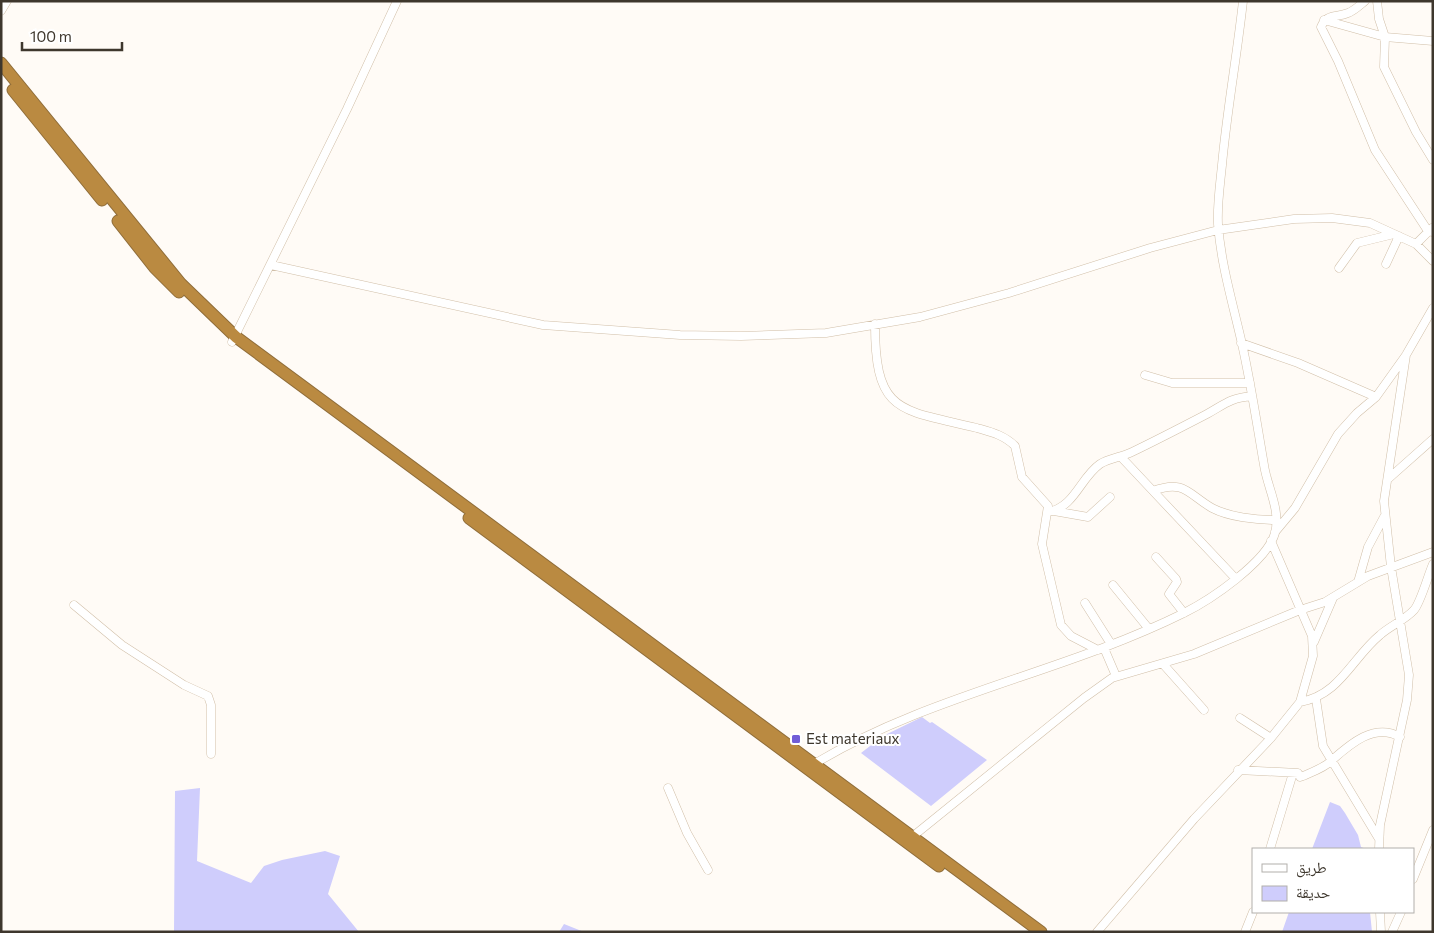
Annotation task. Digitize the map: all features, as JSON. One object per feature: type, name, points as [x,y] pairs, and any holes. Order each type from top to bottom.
[{"type":"highway","points":[[1,63],[181,284],[234,339],[1041,932]]},
{"type":"highway","points":[[1,75],[155,268],[234,339],[1028,932]]},
{"type":"street","points":[[1,11],[7,1]]},
{"type":"street","points":[[234,339],[398,1]]},
{"type":"street","points":[[1243,1],[1226,115],[1218,230],[1228,288],[1250,383],[1267,478],[1275,503],[1275,533]]},
{"type":"street","points":[[1365,1],[1347,14],[1331,16],[1324,20],[1321,27],[1338,61],[1375,150],[1431,230],[1416,244]]},
{"type":"street","points":[[1377,1],[1379,19],[1385,38],[1384,67],[1404,104],[1416,132],[1433,160]]},
{"type":"street","points":[[1324,20],[1385,38],[1433,41]]},
{"type":"street","points":[[271,265],[558,328],[680,335],[741,336],[826,333],[920,316],[1009,293],[1150,248],[1218,230],[1294,219],[1332,218],[1364,221],[1416,244],[1433,261]]},
{"type":"street","points":[[1386,264],[1397,235]]},
{"type":"street","points":[[1339,268],[1357,243],[1397,235]]},
{"type":"street","points":[[814,764],[860,739],[927,709],[1104,648],[1149,629],[1184,613],[1236,579],[1263,553],[1275,533],[1295,508],[1338,434],[1357,413],[1376,397],[1406,355],[1433,308]]},
{"type":"street","points":[[876,324],[877,364],[887,394],[894,401],[924,417],[995,433],[1007,439],[1015,446],[1022,477],[1051,511],[1088,518],[1110,497]]},
{"type":"street","points":[[1241,343],[1316,371],[1376,397]]},
{"type":"street","points":[[1379,848],[1379,839],[1407,700],[1409,675],[1384,517],[1384,492],[1388,479],[1406,355]]},
{"type":"street","points":[[1145,374],[1172,383],[1250,383]]},
{"type":"street","points":[[1104,648],[1071,636],[1061,625],[1042,544],[1051,511],[1066,504],[1094,469],[1104,462],[1122,458],[1209,413],[1221,404],[1237,398],[1252,396]]},
{"type":"street","points":[[1388,479],[1433,439]]},
{"type":"street","points":[[1122,458],[1236,579]]},
{"type":"street","points":[[1153,491],[1165,486],[1177,486],[1189,490],[1212,508],[1256,519],[1276,520]]},
{"type":"street","points":[[1358,582],[1368,547],[1384,517]]},
{"type":"street","points":[[1097,932],[1194,819],[1238,770],[1271,738],[1300,702],[1313,656],[1311,630],[1300,610],[1271,541]]},
{"type":"street","points":[[912,836],[1084,698],[1116,676],[1194,654],[1333,598],[1358,582],[1391,567],[1433,552]]},
{"type":"street","points":[[1156,557],[1176,579],[1177,582],[1169,594],[1184,613]]},
{"type":"street","points":[[1300,702],[1316,699],[1340,680],[1370,643],[1416,606],[1433,564]]},
{"type":"street","points":[[1113,585],[1149,629]]},
{"type":"street","points":[[1313,643],[1333,598]]},
{"type":"street","points":[[1085,603],[1116,676]]},
{"type":"street","points":[[74,605],[122,645],[184,685],[208,696],[211,705],[211,754]]},
{"type":"street","points":[[1163,664],[1204,710]]},
{"type":"street","points":[[1316,699],[1324,746],[1379,839]]},
{"type":"street","points":[[1240,718],[1271,738]]},
{"type":"street","points":[[1238,770],[1303,776],[1332,761],[1340,752],[1371,734],[1390,732],[1400,738]]},
{"type":"street","points":[[1270,848],[1293,774]]},
{"type":"street","points":[[668,788],[690,839],[708,870]]},
{"type":"street","points":[[1414,877],[1433,830]]},
{"type":"street","points":[[1245,932],[1253,913]]},
{"type":"street","points":[[1380,913],[1381,932]]},
{"type":"street","points":[[1392,932],[1401,913]]},
{"type":"green space","points":[[922,717],[987,760],[931,806],[861,753],[883,736]]},
{"type":"green space","points":[[200,788],[197,861],[251,883],[264,866],[282,860],[325,851],[340,856],[328,894],[359,932],[174,932],[175,791]]},
{"type":"green space","points":[[1330,802],[1340,806],[1358,835],[1361,847],[1364,848],[1312,848]]},
{"type":"green space","points":[[1289,913],[1370,913],[1372,932],[1282,932]]},
{"type":"green space","points":[[564,924],[584,932],[559,932]]},
{"type":"place","name":"Est materiaux","points":[[796,739]]}]
